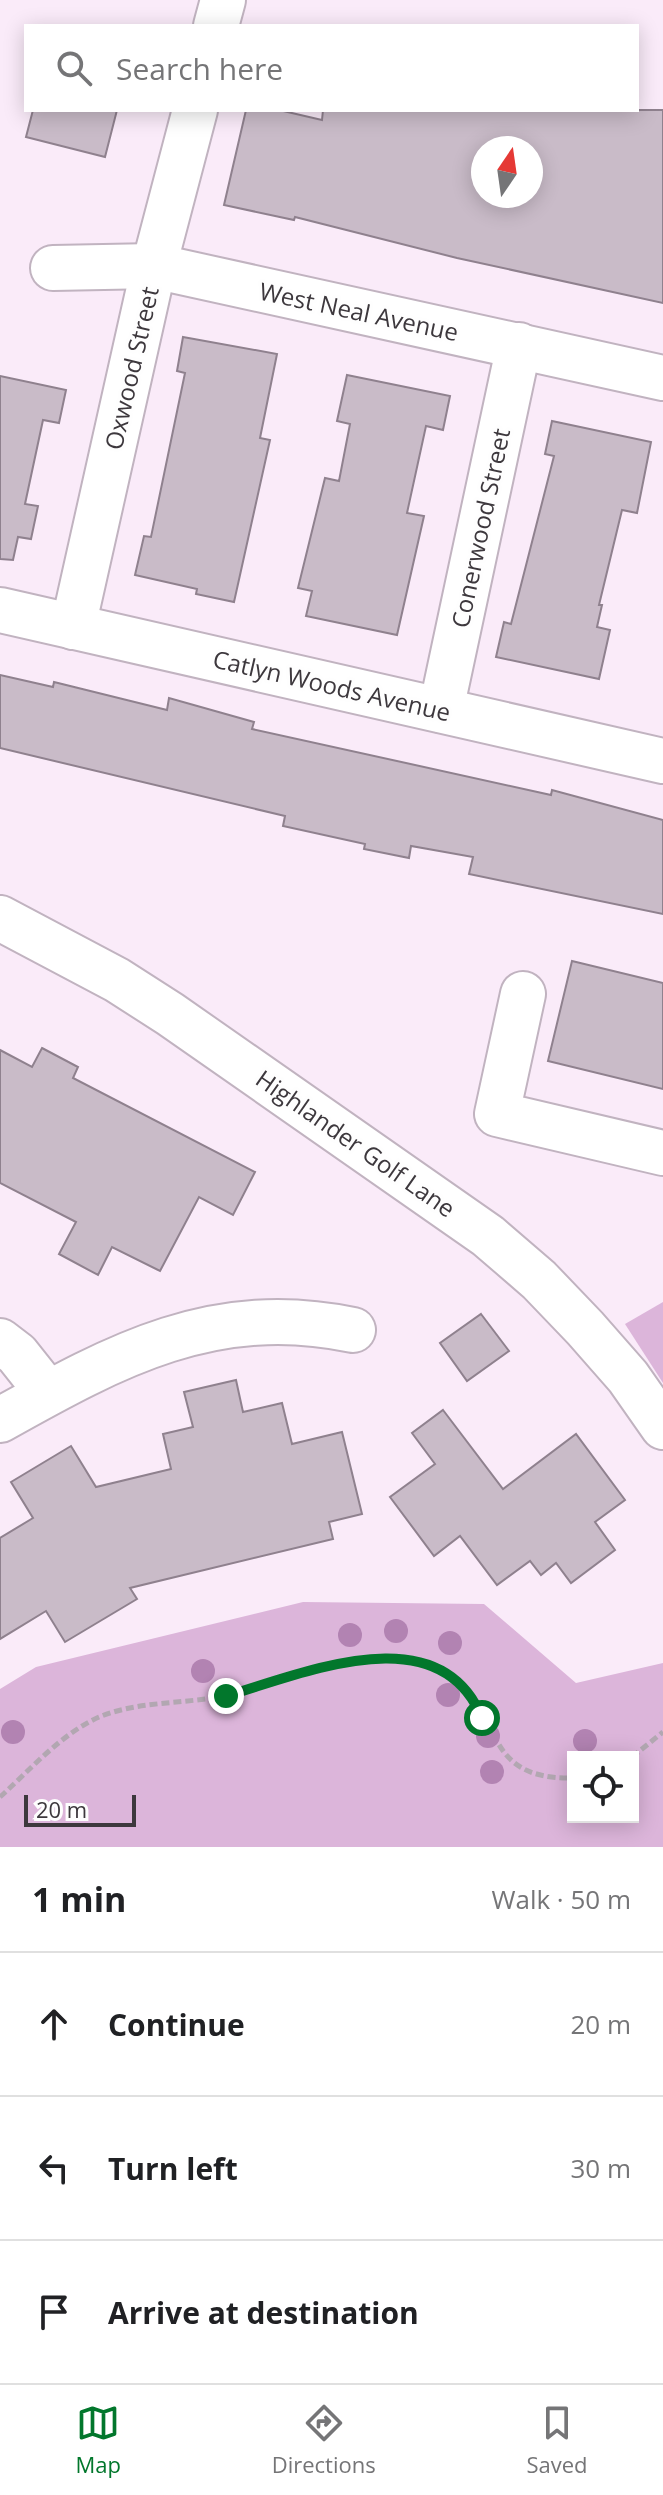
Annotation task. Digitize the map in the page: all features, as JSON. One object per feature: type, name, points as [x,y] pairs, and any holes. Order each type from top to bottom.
[{"type":"street","points":[[217,24],[223,0]]},
{"type":"street","name":"Oxwood Street","points":[[73,627],[154,266],[194,112]]},
{"type":"street","name":"West Neal Avenue","points":[[53,268],[154,266],[663,378]]},
{"type":"street","name":"Conerwood Street","points":[[441,710],[519,345]]},
{"type":"street","name":"Catlyn Woods Avenue","points":[[0,610],[663,761]]},
{"type":"street","name":"Highlander Golf Lane","points":[[0,918],[170,1014],[488,1236],[539,1280],[585,1328],[628,1377],[663,1427]]},
{"type":"street","points":[[523,994],[497,1114],[663,1153]]},
{"type":"street","points":[[0,1420],[108,1361],[219,1326],[309,1321],[353,1330]]},
{"type":"street","points":[[0,1341],[17,1354],[48,1393]]},
{"type":"path","points":[[0,1797],[62,1741],[95,1719],[120,1709],[226,1696],[308,1672],[404,1657],[425,1660],[451,1674],[474,1697],[502,1753],[528,1771],[567,1778]]},
{"type":"path","points":[[639,1751],[663,1732]]},
{"type":"shaded area","points":[[663,1302],[663,1383],[625,1324]]},
{"type":"shaded area","points":[[303,1602],[484,1604],[576,1683],[663,1663],[663,1847],[0,1847],[0,1689],[36,1667]]},
{"type":"building","points":[[663,110],[663,303],[457,258],[295,217],[294,220],[224,205],[246,112],[288,112],[322,120],[323,112]]},
{"type":"building","points":[[32,112],[116,112],[105,157],[26,137]]},
{"type":"building","points":[[183,337],[277,354],[260,438],[270,440],[234,602],[196,594],[197,589],[135,575],[144,536],[151,537],[185,373],[177,371]]},
{"type":"building","points":[[347,375],[450,396],[443,430],[426,426],[407,513],[424,516],[397,635],[306,616],[312,591],[298,588],[325,478],[339,481],[350,424],[337,421]]},
{"type":"building","points":[[0,376],[66,390],[59,423],[43,420],[25,504],[38,506],[31,539],[18,537],[13,560],[0,559]]},
{"type":"building","points":[[552,421],[651,442],[637,513],[622,510],[599,605],[602,605],[597,627],[610,630],[599,679],[496,657],[504,622],[511,624],[554,456],[545,454]]},
{"type":"building","points":[[0,675],[53,687],[54,682],[167,710],[169,698],[254,722],[252,729],[551,795],[552,790],[663,820],[663,914],[469,874],[473,857],[411,846],[409,858],[364,849],[365,844],[283,826],[285,816],[0,748]]},
{"type":"building","points":[[572,961],[663,983],[663,1089],[548,1061]]},
{"type":"building","points":[[42,1048],[78,1067],[73,1078],[255,1172],[233,1215],[199,1197],[160,1271],[112,1247],[98,1275],[59,1254],[76,1222],[0,1183],[0,1050],[32,1067]]},
{"type":"building","points":[[481,1314],[509,1351],[467,1381],[440,1343]]},
{"type":"building","points":[[236,1380],[243,1412],[282,1403],[292,1444],[342,1432],[362,1514],[329,1522],[333,1539],[130,1588],[137,1599],[65,1642],[46,1611],[0,1639],[0,1538],[33,1518],[11,1482],[71,1446],[96,1487],[171,1469],[163,1434],[193,1427],[184,1392]]},
{"type":"building","points":[[443,1410],[503,1489],[576,1434],[625,1500],[595,1522],[615,1550],[571,1583],[556,1563],[541,1575],[530,1561],[497,1585],[460,1536],[434,1556],[390,1497],[435,1464],[412,1433]]},
{"type":"route","points":[[226,1696],[308,1672],[404,1657],[425,1660],[451,1674],[474,1697],[482,1718]]}]
